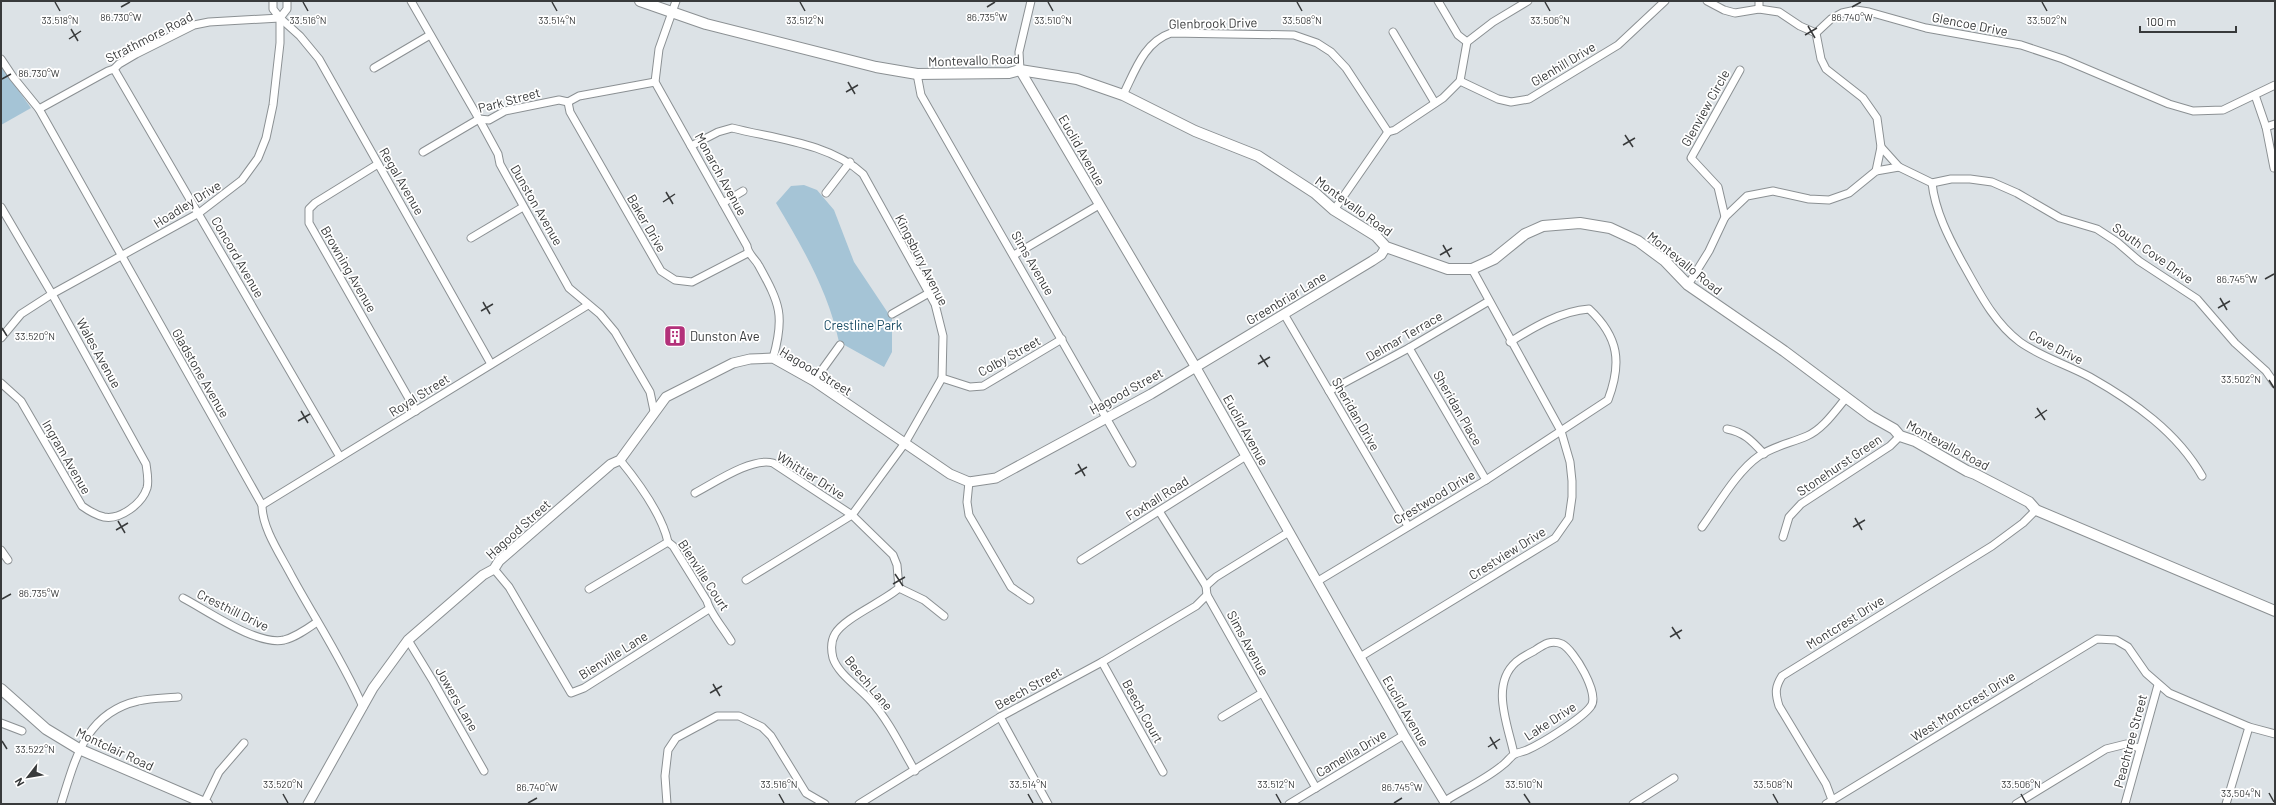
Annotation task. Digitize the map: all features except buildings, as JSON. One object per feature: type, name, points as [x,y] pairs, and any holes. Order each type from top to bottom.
[{"type":"main road","name":"Montevallo Road","points":[[640,1],[706,24],[876,67],[917,74],[1009,72],[1020,70],[1078,80],[1123,95],[1195,131],[1258,156],[1315,193],[1334,210],[1376,236],[1386,247],[1448,269],[1472,269],[1494,259],[1525,234],[1543,226],[1580,223],[1610,228],[1638,241],[1665,261],[1688,285],[1784,351],[1871,416],[1894,429],[1900,436],[1914,441],[1966,471],[1975,474],[2029,502],[2036,510],[2275,611]]},
{"type":"main road","name":"Montclair Road","points":[[1,689],[46,729],[79,749],[206,803]]},
{"type":"street","name":"Hoadley Drive","points":[[273,1],[273,9],[280,18]]},
{"type":"street","name":"Hoadley Drive","points":[[1,338],[21,314],[52,294],[199,213],[242,180],[258,158],[266,138],[273,105],[280,43],[280,18],[287,9],[287,1]]},
{"type":"street","name":"Dunston Avenue","points":[[411,1],[479,119],[498,154],[500,164],[523,207],[570,288],[600,314],[615,332],[650,392],[654,411]]},
{"type":"street","points":[[655,82],[659,48],[676,1]]},
{"type":"street","points":[[1020,70],[1019,52],[1031,1]]},
{"type":"street","points":[[1438,1],[1458,35],[1467,42]]},
{"type":"street","points":[[1334,210],[1388,132],[1395,130],[1443,98],[1460,81],[1467,42],[1493,22],[1528,1]]},
{"type":"street","name":"Glenhill Drive","points":[[1460,81],[1511,102],[1529,99],[1618,45],[1665,1]]},
{"type":"street","points":[[1707,1],[1724,10],[1735,13],[1759,9],[1780,12],[1800,26],[1816,34],[1820,59],[1826,70],[1863,98],[1877,118],[1881,147],[1876,171]]},
{"type":"street","points":[[1759,1],[1759,9]]},
{"type":"street","name":"Glencoe Drive","points":[[1816,34],[1831,19],[1842,13],[1856,10],[1869,12],[1926,28],[2021,46],[2063,59],[2163,101],[2193,111],[2223,110],[2275,85]]},
{"type":"street","name":"Strathmore Road","points":[[39,109],[108,71],[114,70],[119,64],[136,54],[194,25],[209,22],[280,18]]},
{"type":"street","name":"Regal Avenue","points":[[280,18],[300,36],[319,59],[491,364]]},
{"type":"street","name":"Glenbrook Drive","points":[[1123,95],[1149,45],[1159,36],[1171,32],[1294,35],[1318,43],[1331,52],[1346,68],[1388,132]]},
{"type":"street","points":[[1393,32],[1435,103]]},
{"type":"street","points":[[374,68],[430,35]]},
{"type":"street","name":"Gladstone Avenue","points":[[1,58],[13,77],[39,109],[262,505],[262,513],[275,546],[317,622],[349,675],[363,707]]},
{"type":"street","name":"Concord Avenue","points":[[114,70],[199,213],[340,457]]},
{"type":"street","name":"Euclid Avenue","points":[[1020,70],[1196,366],[1404,736],[1446,802]]},
{"type":"street","name":"Glenview Circle","points":[[1725,217],[1718,186],[1691,158],[1740,70]]},
{"type":"street","name":"Sims Avenue","points":[[917,74],[922,95],[1132,463]]},
{"type":"street","name":"Park Street","points":[[423,152],[479,119],[489,120],[505,111],[559,100],[568,102],[580,96],[655,82]]},
{"type":"street","name":"Monarch Avenue","points":[[655,82],[747,246],[748,253],[757,262],[778,304],[780,318],[779,335],[773,358]]},
{"type":"street","points":[[2255,95],[2266,127],[2274,168]]},
{"type":"street","name":"Baker Drive","points":[[568,102],[570,112],[661,271],[675,280],[692,282],[748,253]]},
{"type":"street","points":[[2266,127],[2275,124]]},
{"type":"street","name":"Kingsbury Avenue","points":[[691,146],[718,132],[732,128],[826,151],[850,162],[863,174],[929,293],[934,304],[943,336],[942,378],[905,443],[852,515],[746,580]]},
{"type":"street","points":[[1881,147],[1899,167],[1932,183]]},
{"type":"street","points":[[826,193],[850,162]]},
{"type":"street","name":"Browning Avenue","points":[[378,164],[314,203],[309,209],[309,223],[416,411]]},
{"type":"street","points":[[1688,285],[1709,251],[1725,217],[1747,196],[1758,192],[1773,190],[1809,199],[1829,200],[1849,193],[1876,171],[1899,167]]},
{"type":"street","name":"South Cove Drive","points":[[1932,183],[1964,179],[1992,182],[2017,193],[2060,218],[2098,230],[2117,242],[2139,261],[2197,299],[2235,343],[2266,371],[2275,384]]},
{"type":"street","name":"Cove Drive","points":[[1932,183],[1938,210],[1954,246],[1991,313],[2020,342],[2090,377],[2161,424],[2180,442],[2202,476]]},
{"type":"street","points":[[723,203],[743,191]]},
{"type":"street","points":[[1014,255],[1099,205]]},
{"type":"street","name":"Wales Avenue","points":[[1,207],[52,294],[146,464],[148,488],[136,506],[126,511]]},
{"type":"street","points":[[471,238],[523,207]]},
{"type":"street","name":"Greenbriar Lane","points":[[1196,366],[1376,258],[1386,247]]},
{"type":"street","name":"Crestview Drive","points":[[1360,657],[1555,538],[1569,518],[1572,481],[1561,431],[1510,342],[1472,269]]},
{"type":"street","points":[[892,314],[929,293]]},
{"type":"street","name":"Delmar Terrace","points":[[1329,391],[1410,348],[1489,301]]},
{"type":"street","name":"Royal Street","points":[[262,505],[588,305]]},
{"type":"street","name":"Crestwood Drive","points":[[1318,581],[1486,480],[1608,400],[1615,382],[1617,353],[1604,322],[1589,309],[1574,310],[1536,326],[1510,342]]},
{"type":"street","name":"Sheridan Drive","points":[[1284,314],[1408,526]]},
{"type":"street","name":"Colby Street","points":[[942,378],[970,387],[983,386],[1062,339]]},
{"type":"street","points":[[814,381],[840,345]]},
{"type":"street","name":"Sheridan Place","points":[[1410,348],[1486,480]]},
{"type":"street","name":"Hagood Street","points":[[308,804],[373,688],[408,640],[483,575],[494,569],[499,561],[611,464],[620,460],[654,411],[666,397],[733,364],[750,359],[773,358],[814,381],[950,474],[969,482],[996,478],[1151,394],[1196,366]]},
{"type":"street","name":"Ingram Avenue","points":[[1,383],[21,401],[82,506],[92,513],[105,517],[116,516],[126,511]]},
{"type":"street","points":[[1702,526],[1747,466],[1764,454],[1788,442],[1808,436],[1828,420],[1846,398]]},
{"type":"street","points":[[1727,429],[1738,431],[1750,438],[1764,454]]},
{"type":"street","name":"Stonehurst Green","points":[[1783,536],[1790,517],[1801,504],[1890,446],[1900,436]]},
{"type":"street","name":"Foxhall Road","points":[[1081,560],[1246,456]]},
{"type":"street","name":"Bienville Court","points":[[620,460],[636,479],[666,532],[668,542],[673,546],[707,601],[709,609],[714,613],[731,641]]},
{"type":"street","name":"Whittier Drive","points":[[695,493],[754,463],[766,461],[773,463],[852,515],[866,528],[893,555],[898,565],[899,588]]},
{"type":"street","points":[[969,482],[967,502],[970,515],[1010,587],[1030,600]]},
{"type":"street","name":"Montcrest Drive","points":[[1829,802],[1826,784],[1780,706],[1776,694],[1777,684],[1782,676],[1992,546],[2023,523],[2036,510]]},
{"type":"street","name":"Sims Avenue","points":[[1159,511],[1206,586],[1207,595],[1316,788]]},
{"type":"street","points":[[1206,586],[1216,577],[1288,532]]},
{"type":"street","points":[[589,589],[668,542]]},
{"type":"street","points":[[1,550],[8,560]]},
{"type":"street","name":"Bienville Lane","points":[[494,569],[509,587],[570,693],[584,688],[709,609]]},
{"type":"street","points":[[899,588],[924,600],[944,616]]},
{"type":"street","name":"Beech Lane","points":[[899,588],[840,627],[834,635],[831,647],[833,658],[839,667],[872,702],[915,771]]},
{"type":"street","name":"Beech Street","points":[[860,804],[1000,717],[1102,662],[1196,606],[1207,595]]},
{"type":"street","name":"Cresthill Drive","points":[[183,598],[254,636],[267,641],[284,640],[295,636],[317,622]]},
{"type":"street","name":"West Montcrest Drive","points":[[1829,802],[2086,644],[2097,639],[2116,640],[2134,653],[2146,673],[2158,685]]},
{"type":"street","name":"Jowers Lane","points":[[408,640],[484,771]]},
{"type":"street","name":"Lake Drive","points":[[1446,802],[1504,764],[1514,754],[1528,750],[1582,716],[1593,705],[1594,696],[1592,687],[1570,650],[1563,644],[1555,642],[1546,643],[1516,662],[1507,673],[1502,686],[1502,700],[1514,754]]},
{"type":"street","name":"Beech Court","points":[[1102,662],[1163,772]]},
{"type":"street","points":[[2158,685],[2181,699],[2249,727],[2275,734]]},
{"type":"street","name":"Peachtree Street","points":[[2125,804],[2139,748],[2158,685]]},
{"type":"street","points":[[1222,717],[1262,693]]},
{"type":"street","points":[[61,804],[79,749],[94,726],[123,705],[139,700],[178,697]]},
{"type":"street","points":[[667,804],[665,776],[668,750],[676,738],[717,716],[740,716],[762,727],[770,736],[806,793],[825,804]]},
{"type":"street","points":[[1000,717],[1048,804]]},
{"type":"street","points":[[1,723],[22,731]]},
{"type":"street","points":[[2226,804],[2249,727]]},
{"type":"street","name":"Camellia Drive","points":[[1289,804],[1404,736]]},
{"type":"street","points":[[206,803],[219,772],[244,743]]},
{"type":"street","points":[[2016,804],[2106,748],[2126,744],[2139,748]]},
{"type":"street","points":[[1633,804],[1674,778]]},
{"type":"green space","points":[[1,66],[31,108],[1,125]]},
{"type":"green space","name":"Crestline Park","points":[[804,185],[817,190],[834,210],[854,262],[892,319],[892,352],[884,367],[839,342],[828,305],[814,270],[776,203],[791,186]]},
{"type":"place","name":"Dunston Ave","points":[[675,336]]}]
